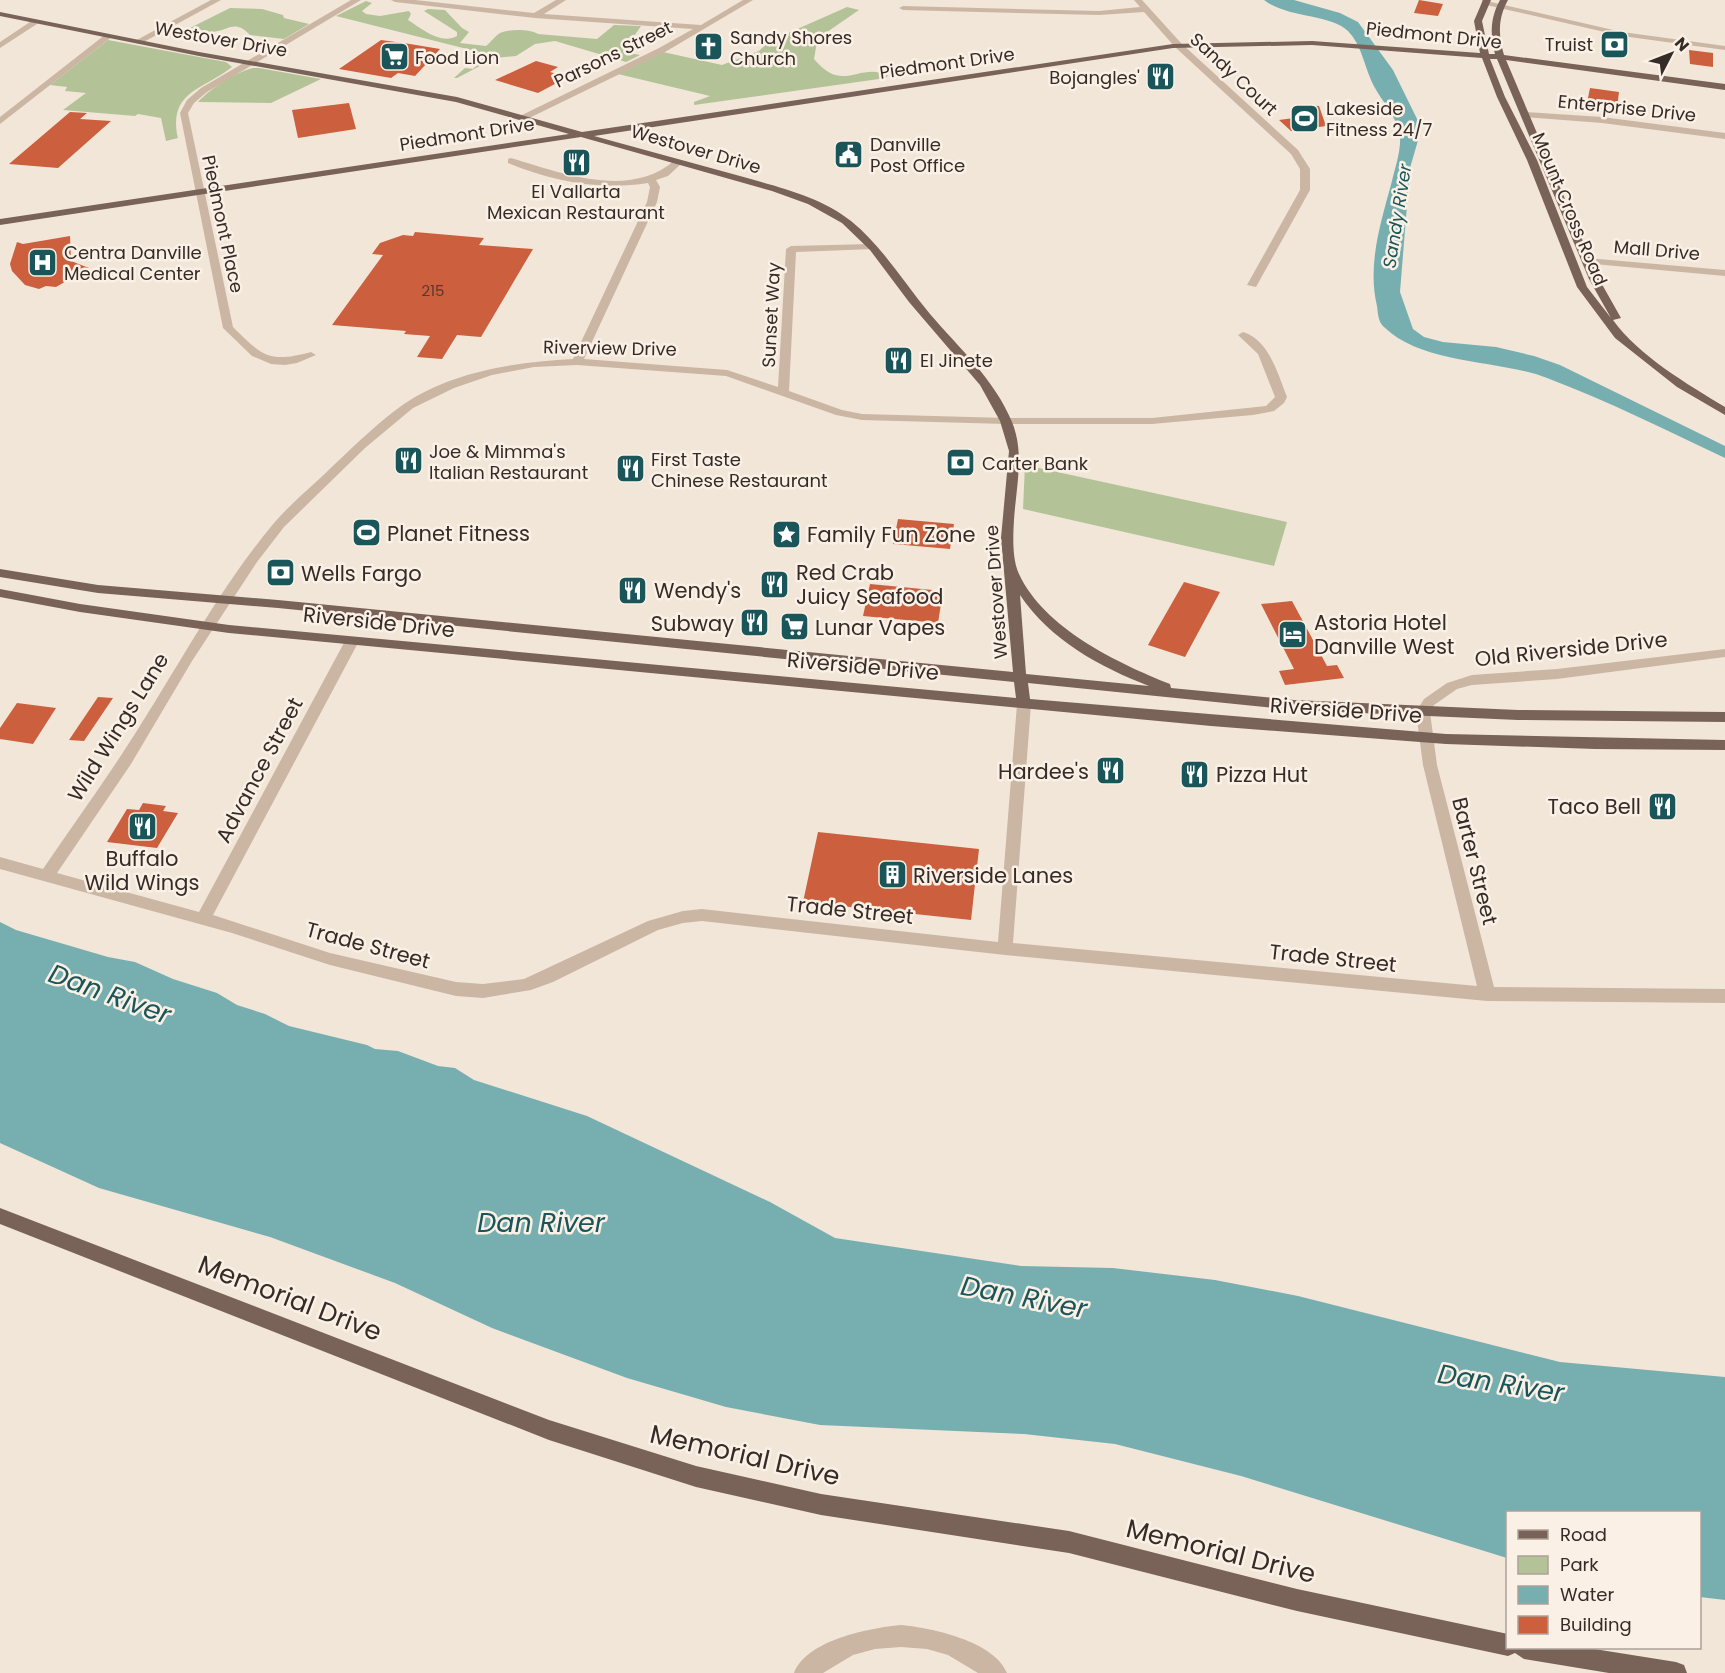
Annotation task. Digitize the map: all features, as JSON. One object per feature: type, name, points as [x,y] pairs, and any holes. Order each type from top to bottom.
[{"type":"main road","name":"Mount Cross Road","points":[[1486,1],[1478,21],[1484,52],[1501,97],[1532,160],[1582,287],[1619,336],[1660,370],[1725,412]]},
{"type":"main road","name":"Mount Cross Road","points":[[1503,3],[1495,25],[1499,54],[1604,299],[1624,327],[1654,354],[1725,401]]},
{"type":"main road","name":"Westover Drive","points":[[0,14],[247,63],[413,90],[509,114],[815,203],[843,219],[872,247],[985,386],[1006,421],[1013,442],[1014,460],[1007,535],[1024,704]]},
{"type":"main road","name":"Piedmont Drive","points":[[0,222],[199,187],[506,138],[1227,36],[1289,35],[1405,40],[1725,87]]},
{"type":"main road","name":"Piedmont Drive","points":[[0,214],[641,125],[1176,43],[1300,42],[1484,52]]},
{"type":"main road","name":"Piedmont Drive","points":[[1499,54],[1725,81]]},
{"type":"main road","points":[[506,138],[521,132],[526,126],[509,114]]},
{"type":"main road","points":[[641,125],[629,133],[629,141],[655,156]]},
{"type":"main road","points":[[1012,572],[1036,608],[1072,642],[1102,660],[1137,676],[1194,695]]},
{"type":"main road","name":"Riverside Drive","points":[[0,573],[70,586],[1294,705],[1518,716],[1725,717]]},
{"type":"main road","name":"Riverside Drive","points":[[0,593],[80,608],[209,626],[961,696],[1024,704],[1426,737],[1595,744],[1725,745]]},
{"type":"main road","name":"Memorial Drive","points":[[0,1216],[549,1430],[631,1459],[717,1483],[787,1499],[1002,1529],[1072,1543],[1238,1586],[1444,1633],[1506,1644]]},
{"type":"main road","points":[[1536,1649],[1677,1673]]},
{"type":"street","points":[[137,42],[217,0]]},
{"type":"street","name":"Piedmont Place","points":[[311,355],[294,362],[278,363],[261,357],[245,346],[228,328],[184,113],[196,96],[247,63],[357,0]]},
{"type":"street","points":[[395,0],[535,16],[702,27]]},
{"type":"street","points":[[535,16],[562,0]]},
{"type":"street","name":"Parsons Street","points":[[523,118],[662,50],[748,0]]},
{"type":"street","name":"Sandy Court","points":[[1138,0],[1176,43],[1295,153],[1305,169],[1305,190],[1252,285]]},
{"type":"street","points":[[1486,1],[1503,3],[1622,34],[1725,48]]},
{"type":"street","points":[[903,8],[1099,13],[1146,9]]},
{"type":"street","points":[[0,46],[36,22]]},
{"type":"street","points":[[0,120],[109,36]]},
{"type":"street","name":"Enterprise Drive","points":[[1526,115],[1602,120],[1725,136]]},
{"type":"street","points":[[511,161],[540,173],[570,179],[609,182],[651,179],[669,172],[678,162]]},
{"type":"street","points":[[577,362],[652,202],[656,187],[651,179]]},
{"type":"street","name":"Sunset Way","points":[[783,392],[790,249],[872,247]]},
{"type":"street","name":"Mall Drive","points":[[1587,261],[1725,273]]},
{"type":"street","name":"Riverview Drive","points":[[226,600],[280,524],[361,446],[409,406],[450,386],[490,372],[534,364],[577,362],[709,370],[751,380],[840,412],[862,417],[1006,421],[1152,421],[1270,409],[1277,406],[1281,397],[1262,350],[1243,334]]},
{"type":"street","name":"Wild Wings Lane","points":[[46,876],[126,760],[186,659],[226,600]]},
{"type":"street","name":"Advance Street","points":[[203,919],[352,641]]},
{"type":"street","name":"Old Riverside Drive","points":[[1423,711],[1440,692],[1466,682],[1546,675],[1725,653]]},
{"type":"street","points":[[1005,949],[1024,704]]},
{"type":"street","points":[[1423,711],[1426,737]]},
{"type":"street","name":"Barter Street","points":[[1426,737],[1448,843],[1487,993]]},
{"type":"street","name":"Trade Street","points":[[0,863],[203,919],[330,959],[456,990],[483,991],[525,985],[547,977],[654,925],[683,917],[702,915],[1005,949],[1487,993],[1725,996]]},
{"type":"street","points":[[806,1673],[833,1653],[860,1641],[887,1635],[905,1635],[946,1642],[966,1651],[996,1673]]},
{"type":"green space","points":[[366,1],[372,3],[362,11],[366,14],[380,16],[409,11],[411,14],[408,20],[432,35],[445,39],[457,36],[457,32],[424,11],[428,9],[445,10],[469,32],[460,43],[486,46],[498,34],[509,31],[525,30],[538,34],[597,39],[614,25],[641,26],[626,48],[630,53],[640,55],[626,62],[555,41],[535,44],[516,56],[495,58],[457,78],[454,78],[465,68],[473,69],[487,54],[336,16]]},
{"type":"green space","points":[[847,7],[859,10],[814,41],[817,42],[814,59],[824,69],[834,74],[842,76],[877,72],[888,75],[886,78],[694,105],[694,102],[710,96],[618,74],[663,52],[722,65],[759,51],[768,42]]},
{"type":"green space","points":[[230,8],[262,9],[283,15],[284,18],[309,24],[284,39],[250,35],[240,27],[210,32],[190,28]]},
{"type":"green space","points":[[108,40],[226,62],[232,67],[200,87],[183,101],[178,110],[176,122],[178,138],[166,141],[161,118],[138,114],[135,116],[63,110],[86,93],[65,91],[67,87],[50,85]]},
{"type":"green space","points":[[253,68],[321,79],[271,103],[198,102],[223,82],[238,73]]},
{"type":"green space","points":[[1025,465],[1287,522],[1274,566],[1023,509]]},
{"type":"water","name":"Sandy River","points":[[1264,0],[1294,0],[1340,13],[1358,22],[1393,70],[1420,125],[1410,168],[1400,292],[1413,329],[1424,337],[1443,342],[1496,347],[1560,365],[1725,446],[1725,458],[1615,406],[1547,378],[1506,367],[1440,355],[1400,339],[1384,327],[1379,317],[1374,290],[1374,259],[1399,154],[1399,129],[1371,80],[1362,54],[1348,31],[1330,22],[1273,6]]},
{"type":"water","name":"Dan River","points":[[0,922],[16,930],[108,957],[135,962],[173,979],[217,993],[237,1005],[265,1014],[289,1026],[375,1049],[398,1051],[438,1066],[455,1068],[474,1080],[587,1116],[770,1202],[835,1238],[1021,1266],[1113,1268],[1215,1280],[1298,1296],[1560,1362],[1725,1377],[1725,1600],[1701,1597],[1701,1511],[1506,1511],[1506,1558],[1241,1476],[1115,1444],[1024,1434],[820,1425],[726,1407],[627,1378],[492,1328],[395,1283],[270,1237],[99,1188],[0,1143]]},
{"type":"building","points":[[1419,0],[1443,4],[1438,16],[1414,13]]},
{"type":"building","name":"Food Lion","points":[[381,40],[440,49],[415,76],[398,73],[391,78],[339,69]]},
{"type":"building","points":[[1689,50],[1713,53],[1713,67],[1690,64]]},
{"type":"building","points":[[536,61],[558,67],[550,72],[568,77],[538,93],[495,80]]},
{"type":"building","points":[[1590,88],[1619,92],[1617,108],[1587,103]]},
{"type":"building","points":[[349,103],[356,129],[298,138],[292,110]]},
{"type":"building","name":"Lakeside Fitness 24/7","points":[[1297,105],[1319,106],[1326,126],[1291,131],[1279,120],[1301,117]]},
{"type":"building","points":[[70,112],[87,113],[80,119],[111,121],[58,168],[9,164]]},
{"type":"building","points":[[415,232],[484,238],[479,245],[533,249],[481,337],[457,335],[442,359],[417,357],[430,336],[404,334],[406,331],[332,325],[383,255],[372,254],[380,243],[403,235],[413,236]]},
{"type":"building","name":"Centra Danville Medical Center","points":[[70,236],[71,261],[89,268],[56,287],[46,286],[39,289],[25,285],[12,271],[10,264],[17,242],[23,244]]},
{"type":"building","points":[[898,519],[954,524],[950,549],[893,544]]},
{"type":"building","points":[[1184,582],[1220,592],[1185,657],[1148,645]]},
{"type":"building","points":[[870,584],[943,591],[938,623],[863,616]]},
{"type":"building","name":"Astoria Hotel Danville West","points":[[1292,601],[1327,666],[1337,665],[1344,678],[1285,685],[1279,671],[1294,669],[1261,604]]},
{"type":"building","points":[[98,697],[113,698],[84,741],[69,740]]},
{"type":"building","points":[[17,703],[56,708],[33,744],[0,739],[0,728]]},
{"type":"building","name":"Buffalo Wild Wings","points":[[143,803],[166,806],[163,811],[178,813],[157,848],[107,842],[127,809],[139,810]]},
{"type":"building","name":"Riverside Lanes","points":[[818,832],[979,849],[971,920],[803,902]]},
{"type":"place","name":"Truist","points":[[1614,44]]},
{"type":"place","name":"Sandy Shores Church","points":[[709,47]]},
{"type":"place","name":"Food Lion","points":[[394,57]]},
{"type":"place","name":"Bojangles'","points":[[1161,77]]},
{"type":"place","name":"Lakeside Fitness 24/7","points":[[1305,118]]},
{"type":"place","name":"Danville Post Office","points":[[849,154]]},
{"type":"place","name":"El Vallarta Mexican Restaurant","points":[[576,162]]},
{"type":"place","name":"Centra Danville Medical Center","points":[[43,262]]},
{"type":"place","name":"El Jinete","points":[[899,360]]},
{"type":"place","name":"Joe & Mimma's Italian Restaurant","points":[[408,461]]},
{"type":"place","name":"Carter Bank","points":[[961,463]]},
{"type":"place","name":"First Taste Chinese Restaurant","points":[[630,469]]},
{"type":"place","name":"Planet Fitness","points":[[366,533]]},
{"type":"place","name":"Family Fun Zone","points":[[786,534]]},
{"type":"place","name":"Wells Fargo","points":[[280,573]]},
{"type":"place","name":"Red Crab Juicy Seafood","points":[[775,584]]},
{"type":"place","name":"Wendy's","points":[[633,590]]},
{"type":"place","name":"Subway","points":[[755,623]]},
{"type":"place","name":"Lunar Vapes","points":[[794,627]]},
{"type":"place","name":"Astoria Hotel Danville West","points":[[1293,634]]},
{"type":"place","name":"Hardee's","points":[[1110,771]]},
{"type":"place","name":"Pizza Hut","points":[[1195,774]]},
{"type":"place","name":"Taco Bell","points":[[1662,806]]},
{"type":"place","name":"Buffalo Wild Wings","points":[[142,827]]},
{"type":"place","name":"Riverside Lanes","points":[[892,875]]}]
